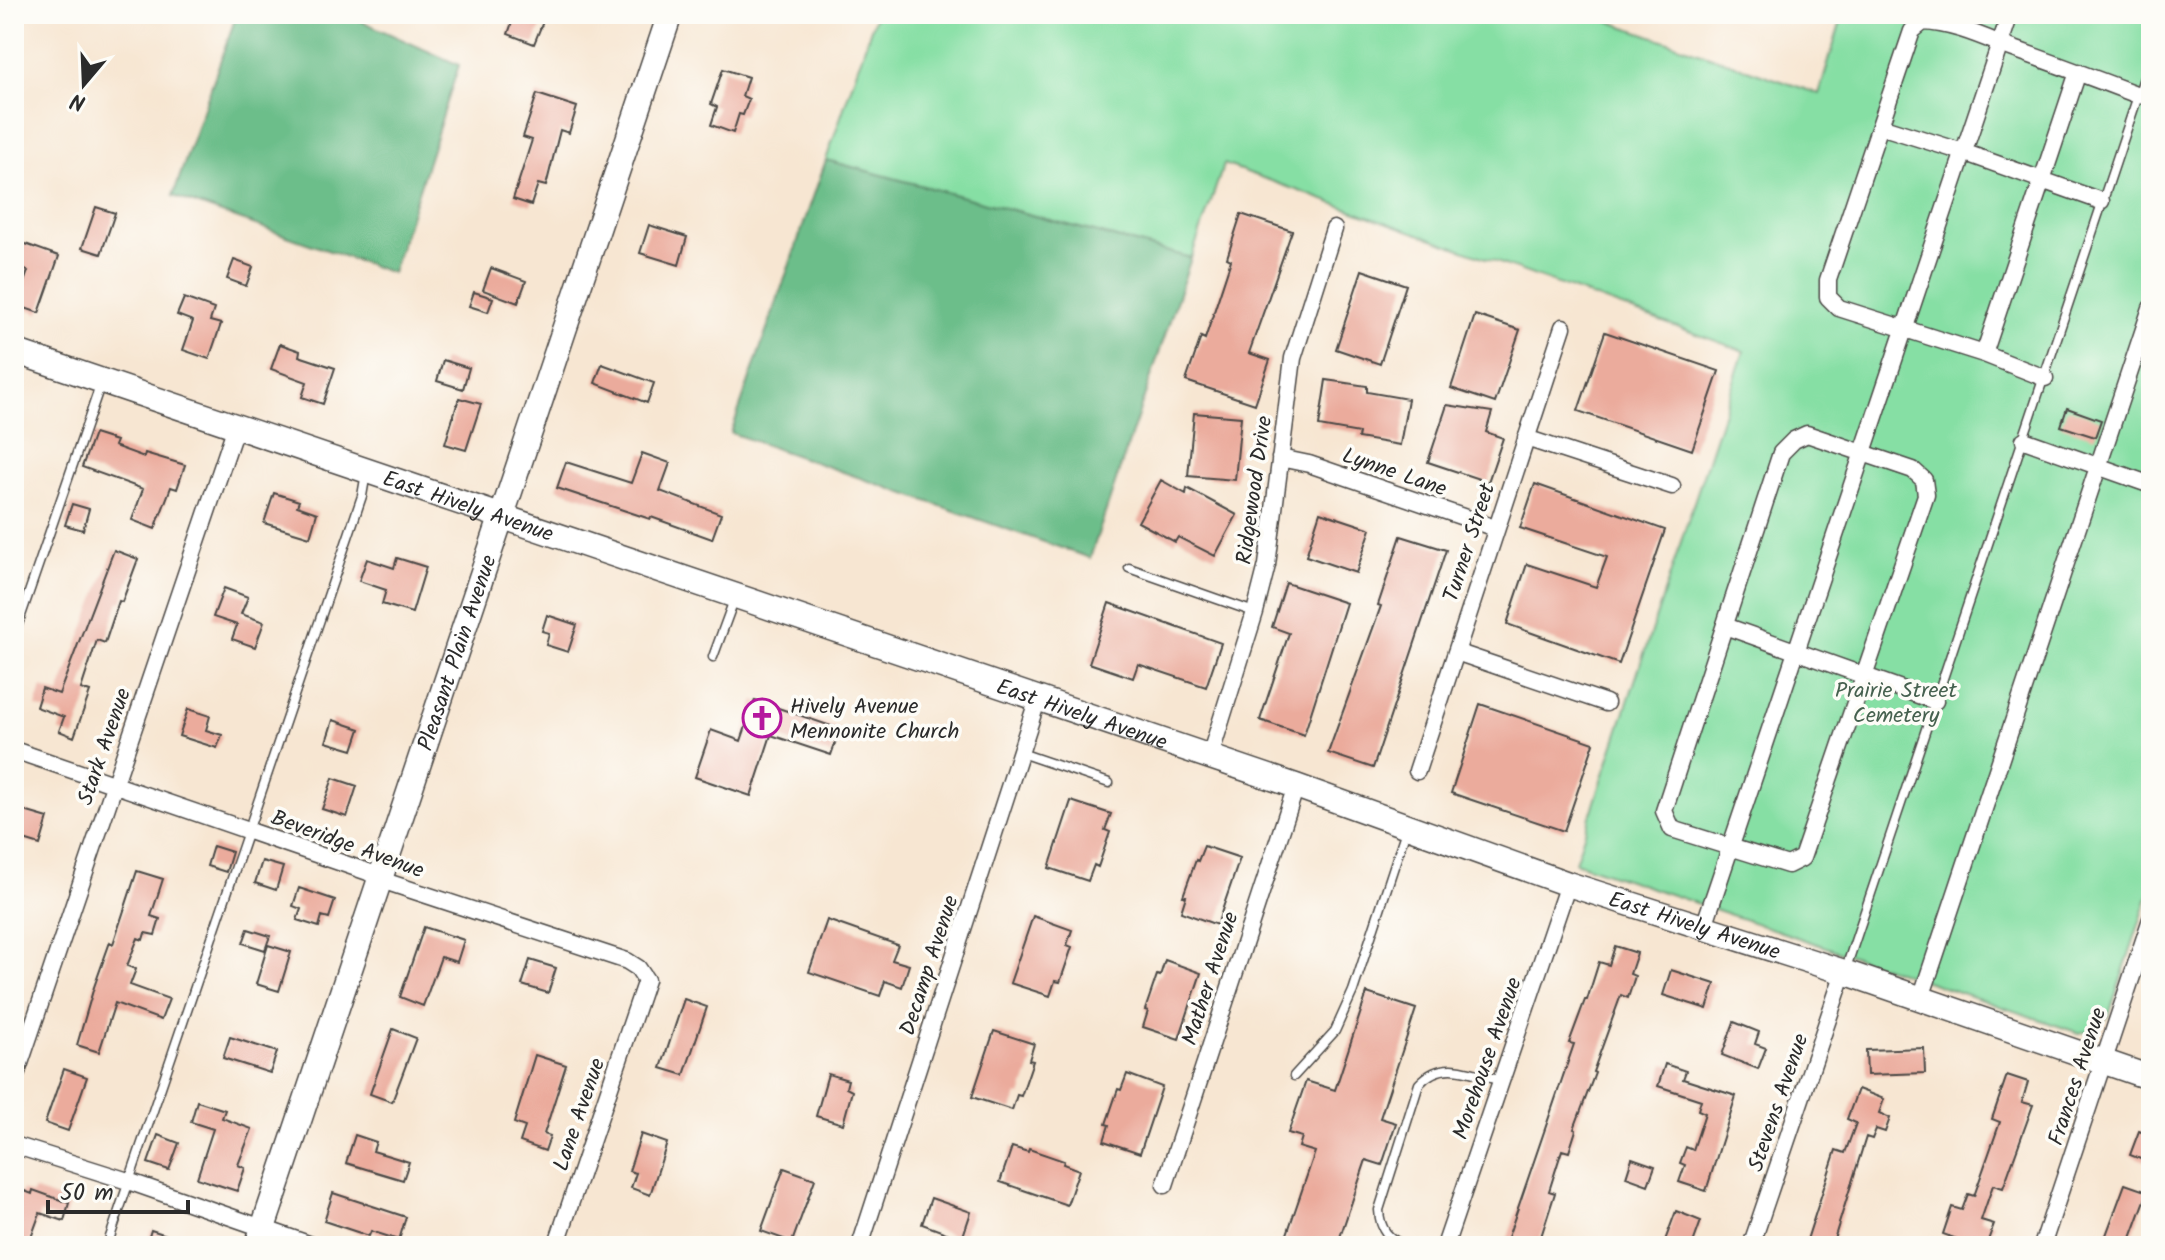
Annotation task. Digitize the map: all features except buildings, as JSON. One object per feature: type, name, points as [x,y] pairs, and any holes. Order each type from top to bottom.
[{"type":"street","name":"Pleasant Plain Avenue","points":[[260,1237],[670,14]]},
{"type":"street","points":[[1703,929],[2010,14]]},
{"type":"street","points":[[2045,378],[1905,327],[1839,308],[1828,297],[1828,280],[1912,31],[1923,22],[1940,22],[2138,95]]},
{"type":"street","points":[[1984,354],[2078,72]]},
{"type":"street","points":[[1880,126],[2101,201]]},
{"type":"street","name":"Ridgewood Drive","points":[[1210,756],[1267,565],[1293,358],[1334,229]]},
{"type":"street","points":[[1921,998],[2151,308]]},
{"type":"street","name":"Turner Street","points":[[1417,771],[1563,327]]},
{"type":"street","name":"East Hively Avenue","points":[[14,351],[1210,756],[1568,884],[1844,972],[2151,1078]]},
{"type":"street","name":"Stark Avenue","points":[[14,1081],[236,426]]},
{"type":"street","points":[[1807,434],[1861,453],[1913,470],[1924,480],[1926,495],[1802,858],[1788,865],[1672,829],[1664,811],[1781,453],[1794,440],[1807,434]]},
{"type":"street","points":[[1526,438],[1672,486]]},
{"type":"street","points":[[2024,440],[2151,485]]},
{"type":"street","name":"Lynne Lane","points":[[1280,458],[1309,464],[1495,528]]},
{"type":"street","points":[[1725,626],[1935,701]]},
{"type":"street","points":[[1456,652],[1606,703]]},
{"type":"street","name":"Decamp Avenue","points":[[860,1246],[1038,698]]},
{"type":"street","name":"Beveridge Avenue","points":[[14,750],[368,872],[381,880],[627,961],[638,968],[646,980],[642,996]]},
{"type":"street","name":"Mather Avenue","points":[[1165,1185],[1296,786]]},
{"type":"street","name":"Morehouse Avenue","points":[[1445,1246],[1568,884]]},
{"type":"street","name":"Frances Avenue","points":[[2042,1246],[2151,919]]},
{"type":"street","name":"Stevens Avenue","points":[[1751,1246],[1844,972]]},
{"type":"street","name":"Lane Avenue","points":[[556,1246],[642,996]]},
{"type":"street","points":[[14,1145],[128,1181],[260,1237],[314,1246]]},
{"type":"lane","points":[[1844,972],[2151,57]]},
{"type":"lane","points":[[14,636],[102,381]]},
{"type":"lane","points":[[107,1246],[362,496],[366,470]]},
{"type":"lane","points":[[1129,568],[1255,612]]},
{"type":"lane","points":[[713,657],[735,596]]},
{"type":"lane","points":[[1020,753],[1109,783]]},
{"type":"lane","points":[[1294,1076],[1335,1031],[1353,991],[1407,825]]},
{"type":"lane","points":[[1407,1246],[1386,1235],[1380,1225],[1379,1210],[1419,1084],[1429,1074],[1442,1069],[1501,1081]]},
{"type":"green space","points":[[226,14],[346,14],[459,65],[392,273],[173,196],[235,19]]},
{"type":"green space","name":"Prairie Street Cemetery","points":[[876,14],[1588,14],[1819,94],[1843,14],[2151,14],[2151,888],[2109,1015],[2097,1029],[2079,1033],[1575,862],[1744,351],[1224,164],[1191,258],[826,160]]},
{"type":"green space","points":[[826,160],[1191,258],[1090,558],[731,433]]},
{"type":"place","name":"Hively Avenue Mennonite Church","points":[[762,718]]}]
